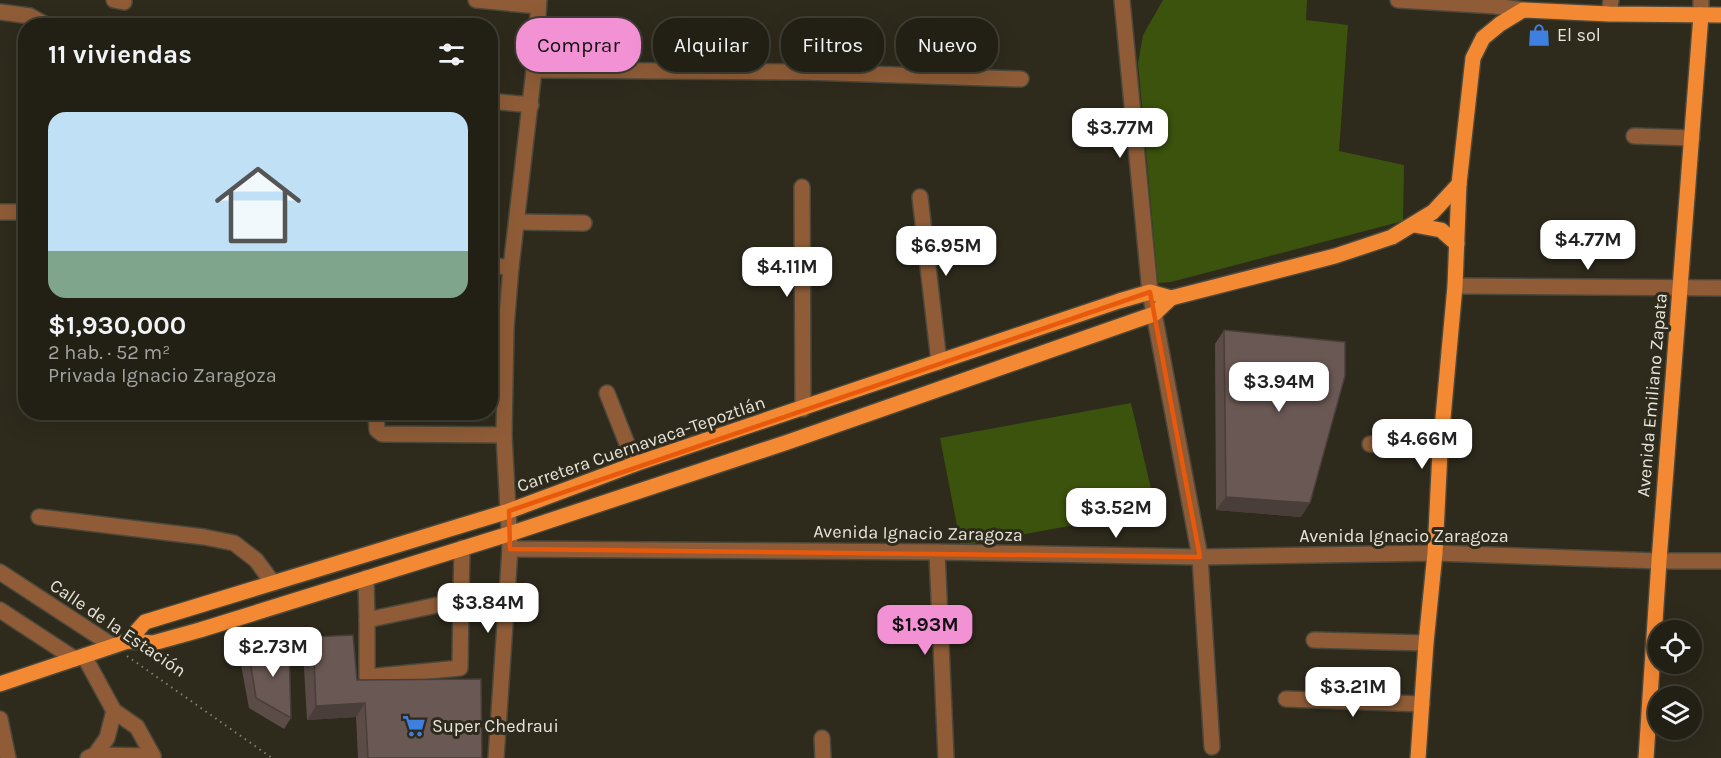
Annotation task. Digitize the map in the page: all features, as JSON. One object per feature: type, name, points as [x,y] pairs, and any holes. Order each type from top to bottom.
[{"type":"main road","points":[[1418,758],[1435,553],[1440,451],[1455,286],[1459,184],[1473,58],[1484,38],[1500,24],[1524,10],[1701,7],[1721,15]]},
{"type":"main road","name":"Avenida Emiliano Zapata","points":[[1646,758],[1701,7]]},
{"type":"main road","points":[[0,684],[120,644],[153,643],[462,549],[510,542],[1154,314],[1171,298],[1335,256],[1392,237],[1433,212],[1459,184]]},
{"type":"main road","points":[[1414,225],[1441,230],[1457,244]]},
{"type":"main road","points":[[1150,292],[1171,298]]},
{"type":"main road","name":"Carretera Cuernavaca-Tepoztlán","points":[[120,644],[145,622],[509,511],[635,464],[1150,292]]},
{"type":"street","points":[[476,0],[538,3],[537,18]]},
{"type":"street","points":[[1122,0],[1150,292],[1200,557],[1212,747]]},
{"type":"street","points":[[1398,0],[1495,3],[1524,10]]},
{"type":"street","points":[[0,12],[34,18]]},
{"type":"street","points":[[641,71],[805,72],[1021,79]]},
{"type":"street","points":[[496,758],[510,542],[498,357],[506,328],[534,72]]},
{"type":"street","points":[[498,102],[531,105]]},
{"type":"street","points":[[1634,136],[1692,138]]},
{"type":"street","points":[[802,186],[803,409]]},
{"type":"street","points":[[920,197],[939,362]]},
{"type":"street","points":[[0,212],[18,212]]},
{"type":"street","points":[[517,222],[584,223]]},
{"type":"street","points":[[498,266],[511,267]]},
{"type":"street","points":[[1455,286],[1721,288]]},
{"type":"street","points":[[607,393],[635,464]]},
{"type":"street","points":[[376,420],[376,430],[382,434],[504,435]]},
{"type":"street","points":[[1370,444],[1440,451]]},
{"type":"street","points":[[39,517],[204,537],[234,543],[256,560],[273,583]]},
{"type":"street","name":"Avenida Ignacio Zaragoza","points":[[510,542],[1200,557],[1435,553],[1721,561]]},
{"type":"street","points":[[366,578],[367,677],[460,668],[462,549]]},
{"type":"street","points":[[937,552],[946,758]]},
{"type":"street","name":"Calle de la Estación","points":[[0,572],[120,644]]},
{"type":"street","points":[[367,621],[461,600]]},
{"type":"street","points":[[0,610],[79,657],[114,711],[137,727],[153,757],[91,756]]},
{"type":"street","points":[[1314,640],[1426,643]]},
{"type":"street","points":[[1286,699],[1422,704]]},
{"type":"street","points":[[91,756],[107,738],[114,711]]},
{"type":"street","points":[[0,719],[9,758]]},
{"type":"street","points":[[822,738],[823,758]]},
{"type":"path","name":"Calle de la Estación","points":[[120,644],[272,758]]},
{"type":"highlighted area","points":[[1150,292],[1200,557],[510,549],[509,511]]},
{"type":"green space","points":[[1163,0],[1307,0],[1306,20],[1348,25],[1339,151],[1404,165],[1403,221],[1171,282],[1158,283],[1138,63],[1143,35]]},
{"type":"green space","points":[[1131,403],[1156,510],[961,546],[940,438]]},
{"type":"building","points":[[1224,330],[1345,342],[1345,376],[1310,503],[1226,497]]},
{"type":"building","points":[[353,635],[357,680],[481,679],[482,758],[368,758],[365,703],[316,706],[313,637]]},
{"type":"building","points":[[289,645],[291,718],[256,698],[249,654]]},
{"type":"place","name":"El sol","points":[[1539,35]]},
{"type":"place","name":"Super Chedraui","points":[[414,726]]}]
